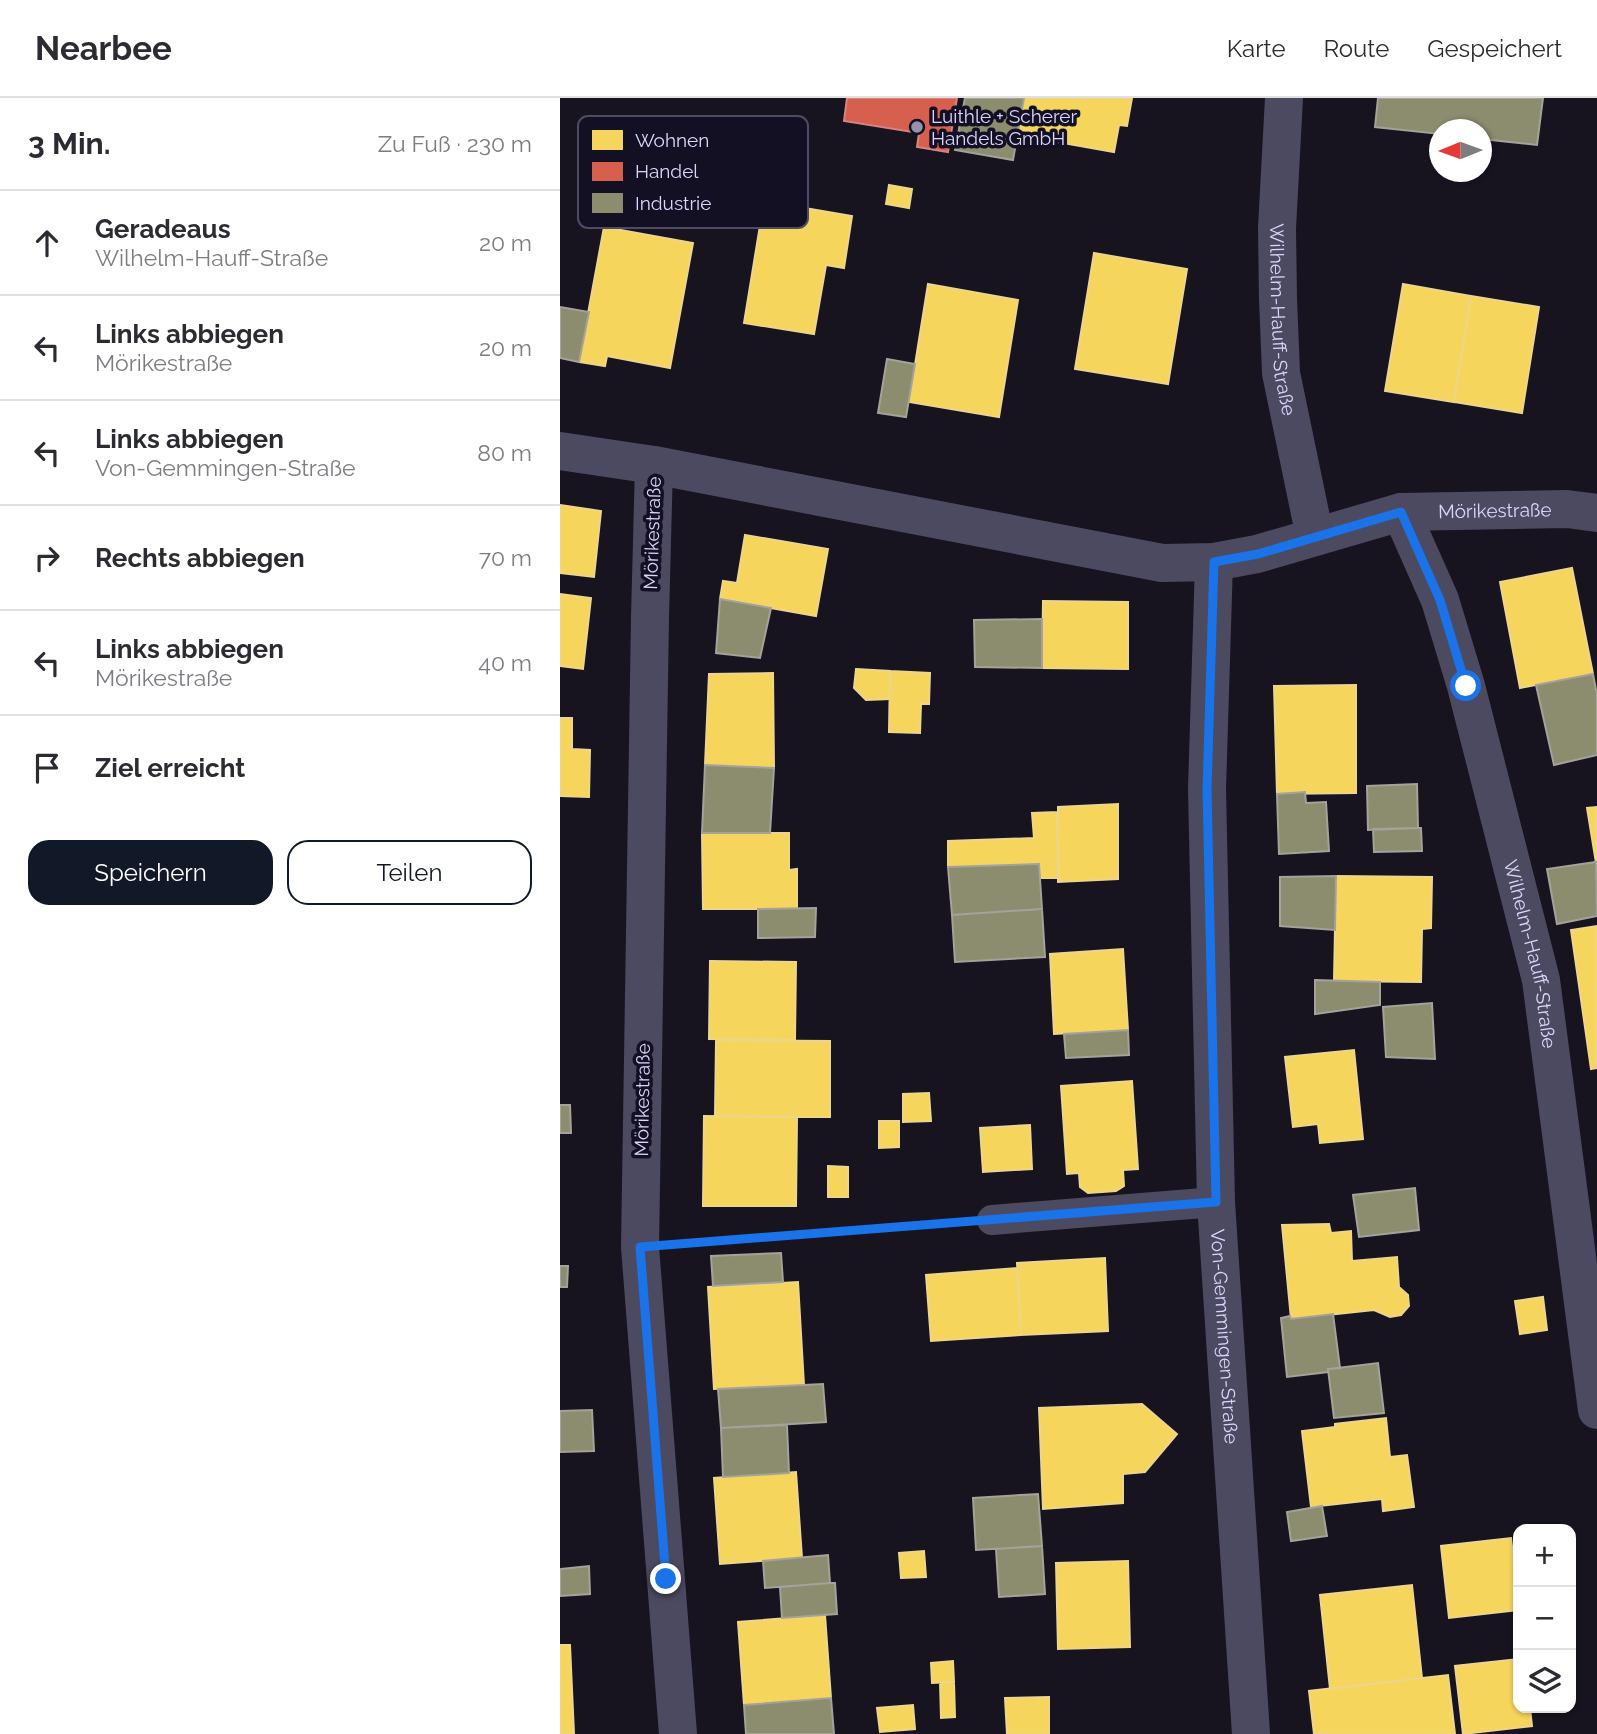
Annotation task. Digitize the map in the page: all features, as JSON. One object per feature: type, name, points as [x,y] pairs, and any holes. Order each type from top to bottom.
[{"type":"street","name":"Wilhelm-Hauff-Straße","points":[[1284,98],[1277,228],[1281,373],[1315,537]]},
{"type":"street","name":"Mörikestraße","points":[[560,451],[654,464],[1162,563],[1214,562],[1258,554],[1401,512],[1567,509],[1597,513]]},
{"type":"street","name":"Mörikestraße","points":[[654,464],[640,1247],[678,1734]]},
{"type":"street","name":"Wilhelm-Hauff-Straße","points":[[1401,512],[1440,600],[1466,686],[1541,980],[1597,1410]]},
{"type":"street","name":"Von-Gemmingen-Straße","points":[[1214,562],[1207,789],[1216,1202],[1251,1734]]},
{"type":"lane","points":[[992,1220],[1216,1202]]},
{"type":"path","points":[[640,1247],[992,1220]]},
{"type":"building: Wohnen","points":[[1024,98],[1132,98],[1127,126],[1119,125],[1114,152],[1018,135]]},
{"type":"building: Wohnen","points":[[889,185],[912,189],[909,208],[886,204]]},
{"type":"building: Wohnen","points":[[808,208],[852,216],[844,268],[826,265],[814,334],[744,323],[760,228],[808,228]]},
{"type":"building: Wohnen","points":[[604,228],[693,243],[670,368],[607,356],[605,366],[579,362]]},
{"type":"building: Wohnen","points":[[1094,253],[1187,269],[1168,384],[1075,369]]},
{"type":"building: Wohnen","points":[[928,284],[1018,300],[999,417],[909,402]]},
{"type":"building: Wohnen","points":[[1403,284],[1471,296],[1454,402],[1385,391]]},
{"type":"building: Wohnen","points":[[1471,296],[1539,307],[1522,413],[1454,402]]},
{"type":"building: Wohnen","points":[[560,505],[601,511],[594,577],[560,573]]},
{"type":"building: Wohnen","points":[[745,535],[828,549],[816,616],[720,599],[723,581],[737,583]]},
{"type":"building: Wohnen","points":[[1572,568],[1593,674],[1520,688],[1500,582]]},
{"type":"building: Wohnen","points":[[560,594],[591,598],[583,669],[560,666]]},
{"type":"building: Wohnen","points":[[1043,601],[1128,602],[1128,669],[1042,668]]},
{"type":"building: Wohnen","points":[[856,669],[890,671],[890,699],[866,700],[854,688]]},
{"type":"building: Wohnen","points":[[890,671],[930,673],[929,704],[921,704],[920,733],[889,732]]},
{"type":"building: Wohnen","points":[[773,673],[774,768],[705,765],[709,674]]},
{"type":"building: Wohnen","points":[[1356,685],[1356,793],[1277,794],[1274,686]]},
{"type":"building: Wohnen","points":[[560,718],[572,718],[572,749],[590,750],[589,797],[560,796]]},
{"type":"building: Wohnen","points":[[1118,804],[1118,879],[1058,882],[1058,807]]},
{"type":"building: Wohnen","points":[[1597,807],[1597,869],[1587,808]]},
{"type":"building: Wohnen","points":[[1057,812],[1059,878],[1040,878],[1039,864],[948,867],[948,841],[1034,838],[1032,813]]},
{"type":"building: Wohnen","points":[[702,833],[789,833],[789,870],[797,869],[797,909],[703,909]]},
{"type":"building: Wohnen","points":[[1336,876],[1432,877],[1431,928],[1422,929],[1421,982],[1334,981]]},
{"type":"building: Wohnen","points":[[1597,926],[1597,1068],[1591,1069],[1571,930]]},
{"type":"building: Wohnen","points":[[1123,949],[1128,1030],[1054,1034],[1050,954]]},
{"type":"building: Wohnen","points":[[710,961],[796,962],[795,1040],[709,1039]]},
{"type":"building: Wohnen","points":[[716,1040],[830,1041],[830,1117],[715,1116]]},
{"type":"building: Wohnen","points":[[1354,1050],[1363,1139],[1320,1143],[1318,1124],[1293,1127],[1285,1057]]},
{"type":"building: Wohnen","points":[[1132,1081],[1138,1169],[1123,1170],[1124,1186],[1116,1191],[1088,1193],[1080,1187],[1079,1173],[1067,1174],[1061,1086]]},
{"type":"building: Wohnen","points":[[929,1093],[931,1121],[903,1122],[903,1094]]},
{"type":"building: Wohnen","points":[[704,1116],[797,1117],[796,1206],[703,1206]]},
{"type":"building: Wohnen","points":[[879,1121],[899,1121],[899,1147],[879,1148]]},
{"type":"building: Wohnen","points":[[1030,1125],[1032,1169],[983,1172],[980,1128]]},
{"type":"building: Wohnen","points":[[828,1166],[848,1167],[848,1197],[828,1197]]},
{"type":"building: Wohnen","points":[[1329,1224],[1331,1233],[1351,1231],[1352,1261],[1397,1257],[1399,1287],[1408,1295],[1409,1306],[1401,1315],[1390,1317],[1374,1310],[1291,1319],[1282,1225]]},
{"type":"building: Wohnen","points":[[1105,1258],[1108,1331],[1021,1335],[1017,1263]]},
{"type":"building: Wohnen","points":[[1017,1268],[1021,1335],[931,1341],[926,1275]]},
{"type":"building: Wohnen","points":[[798,1282],[804,1385],[714,1389],[708,1287]]},
{"type":"building: Wohnen","points":[[1543,1297],[1547,1330],[1520,1334],[1515,1301]]},
{"type":"building: Wohnen","points":[[1142,1404],[1177,1434],[1145,1472],[1123,1474],[1123,1503],[1043,1509],[1039,1408]]},
{"type":"building: Wohnen","points":[[1386,1418],[1390,1457],[1407,1455],[1414,1507],[1383,1511],[1382,1499],[1311,1507],[1302,1431]]},
{"type":"building: Wohnen","points":[[796,1472],[802,1558],[720,1564],[714,1478]]},
{"type":"building: Wohnen","points":[[1511,1538],[1513,1611],[1449,1618],[1441,1546]]},
{"type":"building: Wohnen","points":[[924,1551],[926,1577],[901,1578],[899,1553]]},
{"type":"building: Wohnen","points":[[1128,1561],[1130,1647],[1058,1649],[1056,1563]]},
{"type":"building: Wohnen","points":[[1412,1585],[1422,1678],[1330,1689],[1320,1595]]},
{"type":"building: Wohnen","points":[[825,1615],[831,1698],[744,1705],[738,1622]]},
{"type":"building: Wohnen","points":[[560,1645],[570,1645],[574,1734],[560,1734]]},
{"type":"building: Wohnen","points":[[1513,1660],[1513,1713],[1531,1713],[1532,1726],[1463,1734],[1455,1666]]},
{"type":"building: Wohnen","points":[[953,1661],[954,1682],[932,1683],[931,1663]]},
{"type":"building: Wohnen","points":[[1448,1675],[1455,1734],[1314,1734],[1309,1691]]},
{"type":"building: Wohnen","points":[[940,1682],[954,1682],[955,1717],[941,1718]]},
{"type":"building: Wohnen","points":[[1049,1697],[1049,1734],[1007,1734],[1005,1698]]},
{"type":"building: Wohnen","points":[[913,1705],[915,1729],[880,1732],[877,1708]]},
{"type":"building: Handel","name":"Luithle + Scherer Handels GmbH","points":[[847,98],[957,98],[948,152],[917,147],[919,133],[844,121]]},
{"type":"building: Industrie","points":[[965,98],[1024,98],[1013,160],[955,150]]},
{"type":"building: Industrie","points":[[1378,98],[1543,98],[1537,145],[1492,140],[1492,119],[1429,119],[1429,133],[1375,127]]},
{"type":"building: Industrie","points":[[560,307],[589,312],[579,362],[560,358]]},
{"type":"building: Industrie","points":[[887,359],[915,364],[906,417],[878,413]]},
{"type":"building: Industrie","points":[[720,599],[771,608],[760,658],[716,653]]},
{"type":"building: Industrie","points":[[1042,619],[1042,668],[975,667],[974,620]]},
{"type":"building: Industrie","points":[[1593,674],[1597,695],[1597,755],[1554,765],[1536,685]]},
{"type":"building: Industrie","points":[[705,765],[774,768],[770,833],[702,833]]},
{"type":"building: Industrie","points":[[1417,784],[1418,828],[1368,830],[1367,786]]},
{"type":"building: Industrie","points":[[1305,792],[1306,803],[1326,802],[1329,851],[1279,854],[1277,794]]},
{"type":"building: Industrie","points":[[1421,828],[1422,851],[1374,852],[1373,829]]},
{"type":"building: Industrie","points":[[1596,862],[1597,916],[1557,924],[1547,869]]},
{"type":"building: Industrie","points":[[1039,864],[1042,909],[952,915],[948,867]]},
{"type":"building: Industrie","points":[[1336,876],[1335,930],[1280,926],[1280,877]]},
{"type":"building: Industrie","points":[[816,908],[815,937],[758,938],[758,909]]},
{"type":"building: Industrie","points":[[1042,909],[1045,957],[955,962],[952,915]]},
{"type":"building: Industrie","points":[[1315,980],[1380,982],[1380,1005],[1315,1014]]},
{"type":"building: Industrie","points":[[1432,1003],[1435,1059],[1386,1057],[1383,1007]]},
{"type":"building: Industrie","points":[[1128,1030],[1129,1055],[1066,1058],[1064,1034]]},
{"type":"building: Industrie","points":[[560,1105],[570,1105],[571,1133],[560,1133]]},
{"type":"building: Industrie","points":[[1415,1188],[1419,1230],[1359,1237],[1353,1195]]},
{"type":"building: Industrie","points":[[781,1253],[783,1282],[713,1286],[711,1256]]},
{"type":"building: Industrie","points":[[560,1266],[568,1266],[567,1287],[560,1287]]},
{"type":"building: Industrie","points":[[1333,1314],[1340,1368],[1287,1377],[1281,1318]]},
{"type":"building: Industrie","points":[[1378,1363],[1384,1413],[1334,1418],[1328,1369]]},
{"type":"building: Industrie","points":[[823,1384],[826,1422],[721,1428],[718,1389]]},
{"type":"building: Industrie","points":[[592,1410],[594,1451],[560,1452],[560,1411]]},
{"type":"building: Industrie","points":[[787,1425],[789,1473],[723,1477],[721,1428]]},
{"type":"building: Industrie","points":[[1038,1494],[1042,1546],[976,1550],[973,1498]]},
{"type":"building: Industrie","points":[[1322,1506],[1327,1536],[1291,1541],[1287,1512]]},
{"type":"building: Industrie","points":[[1042,1546],[1045,1594],[999,1597],[996,1549]]},
{"type":"building: Industrie","points":[[828,1555],[830,1583],[765,1588],[763,1561]]},
{"type":"building: Industrie","points":[[589,1566],[590,1594],[560,1596],[560,1570]]},
{"type":"building: Industrie","points":[[835,1583],[837,1614],[782,1618],[780,1587]]},
{"type":"building: Industrie","points":[[831,1698],[834,1734],[746,1734],[744,1705]]},
{"type":"place","name":"Luithle + Scherer Handels GmbH","points":[[917,127]]},
{"type":"route","points":[[666,1579],[640,1247],[1216,1202],[1207,789],[1214,562],[1258,554],[1401,512],[1440,600],[1466,686]]}]
